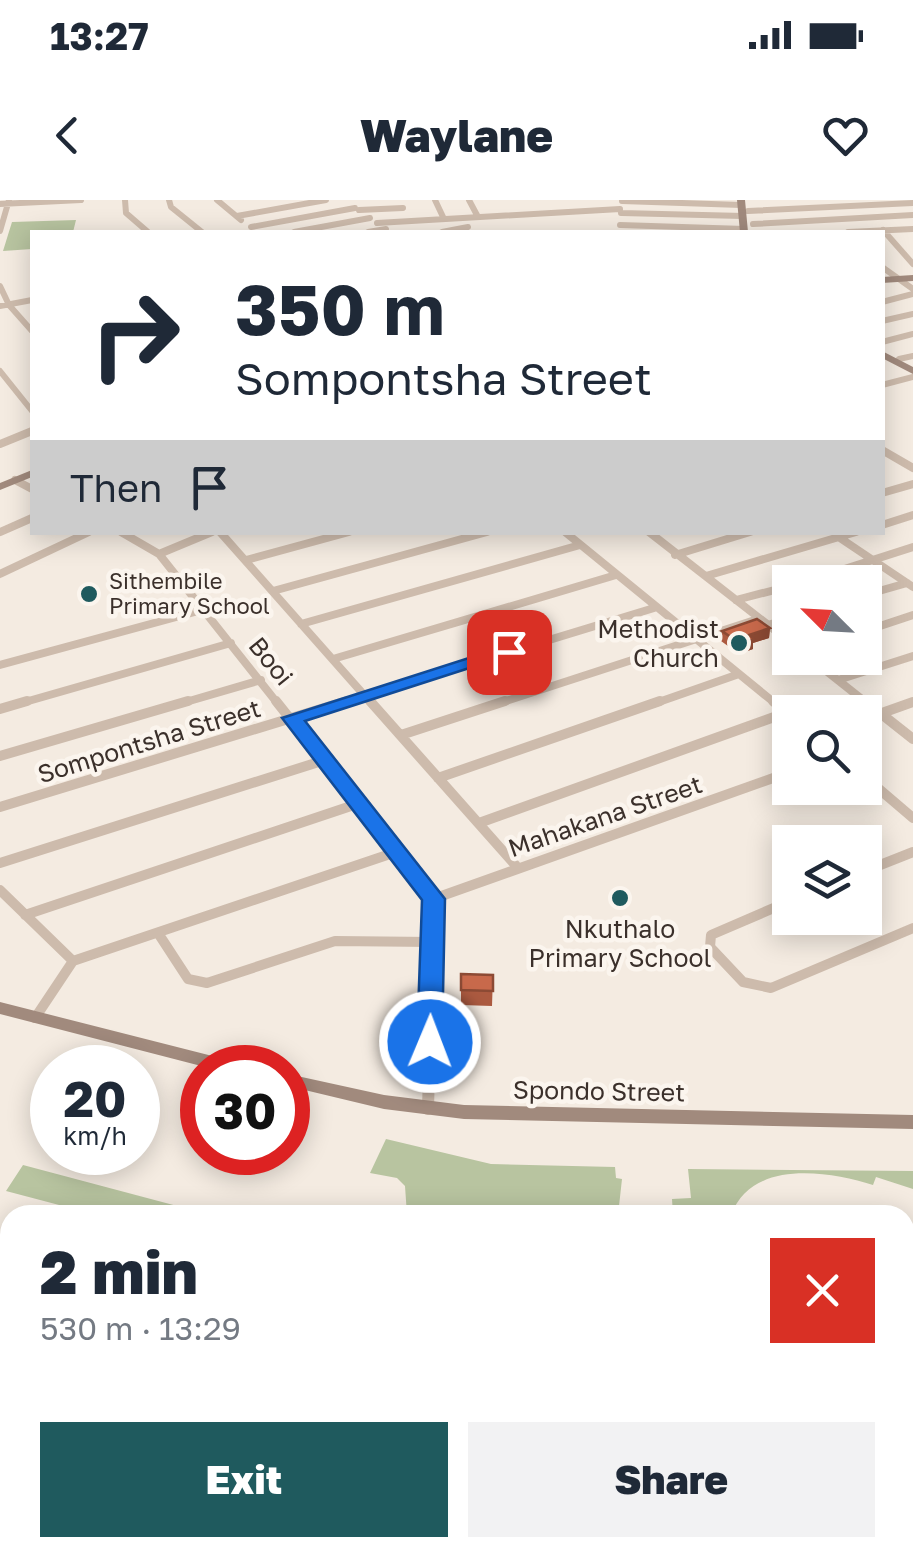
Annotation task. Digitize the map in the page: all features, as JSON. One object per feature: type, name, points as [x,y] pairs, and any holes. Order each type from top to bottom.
[{"type":"main road","points":[[746,206],[748,229]]},
{"type":"main road","points":[[887,278],[913,276]]},
{"type":"main road","points":[[885,354],[913,371]]},
{"type":"main road","points":[[0,483],[15,480],[30,470]]},
{"type":"main road","points":[[0,483],[30,470]]},
{"type":"main road","points":[[0,1008],[180,1054]]},
{"type":"main road","name":"Spondo Street","points":[[310,1085],[428,1110],[913,1122]]},
{"type":"street","points":[[0,231],[6,203],[82,200]]},
{"type":"street","points":[[125,200],[126,213],[146,230]]},
{"type":"street","points":[[169,200],[171,207],[200,230]]},
{"type":"street","points":[[217,200],[255,230]]},
{"type":"street","points":[[261,200],[274,210]]},
{"type":"street","points":[[237,216],[326,200]]},
{"type":"street","points":[[344,200],[387,230]]},
{"type":"street","points":[[400,200],[409,221]]},
{"type":"street","points":[[435,200],[444,219]]},
{"type":"street","points":[[469,200],[478,217]]},
{"type":"street","points":[[504,200],[512,215]]},
{"type":"street","points":[[538,200],[546,213]]},
{"type":"street","points":[[573,200],[580,211]]},
{"type":"street","points":[[307,230],[373,220],[409,221],[621,206],[913,202]]},
{"type":"street","points":[[861,203],[913,264]]},
{"type":"street","points":[[621,206],[746,206]]},
{"type":"street","points":[[621,206],[620,229],[748,229],[913,215]]},
{"type":"street","points":[[250,227],[357,209],[403,208]]},
{"type":"street","points":[[454,218],[472,230]]},
{"type":"street","points":[[455,230],[468,228]]},
{"type":"street","points":[[887,230],[913,229]]},
{"type":"street","points":[[887,278],[913,291]]},
{"type":"street","points":[[0,286],[4,306],[29,322]]},
{"type":"street","points":[[885,300],[913,291]]},
{"type":"street","points":[[4,306],[30,300]]},
{"type":"street","points":[[885,321],[913,314]]},
{"type":"street","points":[[885,341],[913,334]]},
{"type":"street","points":[[885,363],[913,356]]},
{"type":"street","points":[[0,371],[30,408]]},
{"type":"street","points":[[885,384],[913,371]]},
{"type":"street","points":[[2,442],[30,432]]},
{"type":"street","points":[[885,452],[913,468]]},
{"type":"street","points":[[15,480],[30,488]]},
{"type":"street","points":[[885,493],[913,484]]},
{"type":"street","points":[[885,523],[913,515]]},
{"type":"street","points":[[0,532],[30,519]]},
{"type":"street","points":[[0,574],[82,535]]},
{"type":"street","name":"Booi","points":[[126,535],[159,554],[434,899]]},
{"type":"street","points":[[159,554],[205,535]]},
{"type":"street","points":[[223,535],[518,868]]},
{"type":"street","points":[[246,560],[338,535]]},
{"type":"street","points":[[272,591],[476,535]]},
{"type":"street","points":[[568,535],[772,700]]},
{"type":"street","points":[[652,535],[772,628]]},
{"type":"street","points":[[675,554],[740,535]]},
{"type":"street","points":[[706,576],[836,535],[911,584]]},
{"type":"street","points":[[301,624],[580,545]]},
{"type":"street","points":[[860,565],[913,548]]},
{"type":"street","points":[[333,659],[616,576]]},
{"type":"street","points":[[882,592],[911,584]]},
{"type":"street","points":[[736,600],[772,591]]},
{"type":"street","name":"Sompontsha Street","points":[[0,807],[654,608]]},
{"type":"street","points":[[0,665],[202,610]]},
{"type":"street","points":[[882,626],[913,616]]},
{"type":"street","points":[[400,735],[758,618]]},
{"type":"street","points":[[768,625],[772,624]]},
{"type":"street","points":[[0,709],[231,643]]},
{"type":"street","points":[[838,680],[913,656]]},
{"type":"street","points":[[438,778],[739,674]]},
{"type":"street","points":[[832,675],[858,695]]},
{"type":"street","points":[[0,756],[260,680]]},
{"type":"street","points":[[882,713],[913,702]]},
{"type":"street","points":[[882,713],[913,738]]},
{"type":"street","points":[[479,823],[772,719]]},
{"type":"street","points":[[0,863],[324,760]]},
{"type":"street","name":"Mahakana Street","points":[[434,899],[772,778]]},
{"type":"street","points":[[882,792],[913,818]]},
{"type":"street","points":[[25,914],[360,803]]},
{"type":"street","points":[[35,1018],[74,961],[399,851]]},
{"type":"street","points":[[882,864],[913,852]]},
{"type":"street","points":[[0,890],[74,961]]},
{"type":"street","points":[[428,1110],[434,899]]},
{"type":"street","points":[[772,909],[710,936],[710,947],[752,986],[771,988],[913,928]]},
{"type":"street","points":[[158,933],[182,973],[207,983],[335,941],[432,942]]},
{"type":"green space","points":[[76,220],[74,230],[30,230],[30,249],[3,251],[12,222]]},
{"type":"green space","points":[[386,1139],[491,1164],[615,1167],[616,1178],[622,1179],[619,1205],[406,1205],[405,1186],[397,1178],[370,1173]]},
{"type":"green space","points":[[23,1165],[30,1167],[30,1175],[61,1175],[173,1205],[59,1205],[6,1191]]},
{"type":"green space","points":[[688,1169],[913,1171],[913,1189],[876,1177],[873,1185],[835,1176],[793,1174],[756,1185],[737,1205],[672,1205],[672,1199],[691,1198]]},
{"type":"building","points":[[757,619],[770,628],[749,635],[754,639],[741,644],[722,631]]},
{"type":"building","points":[[461,974],[493,975],[493,991],[461,990]]},
{"type":"place","name":"Sithembile Primary School","points":[[89,594]]},
{"type":"place","name":"Methodist Church","points":[[739,643]]},
{"type":"place","name":"Nkuthalo Primary School","points":[[620,898]]},
{"type":"route","points":[[430,1042],[434,899],[292,718],[509,652]]}]
